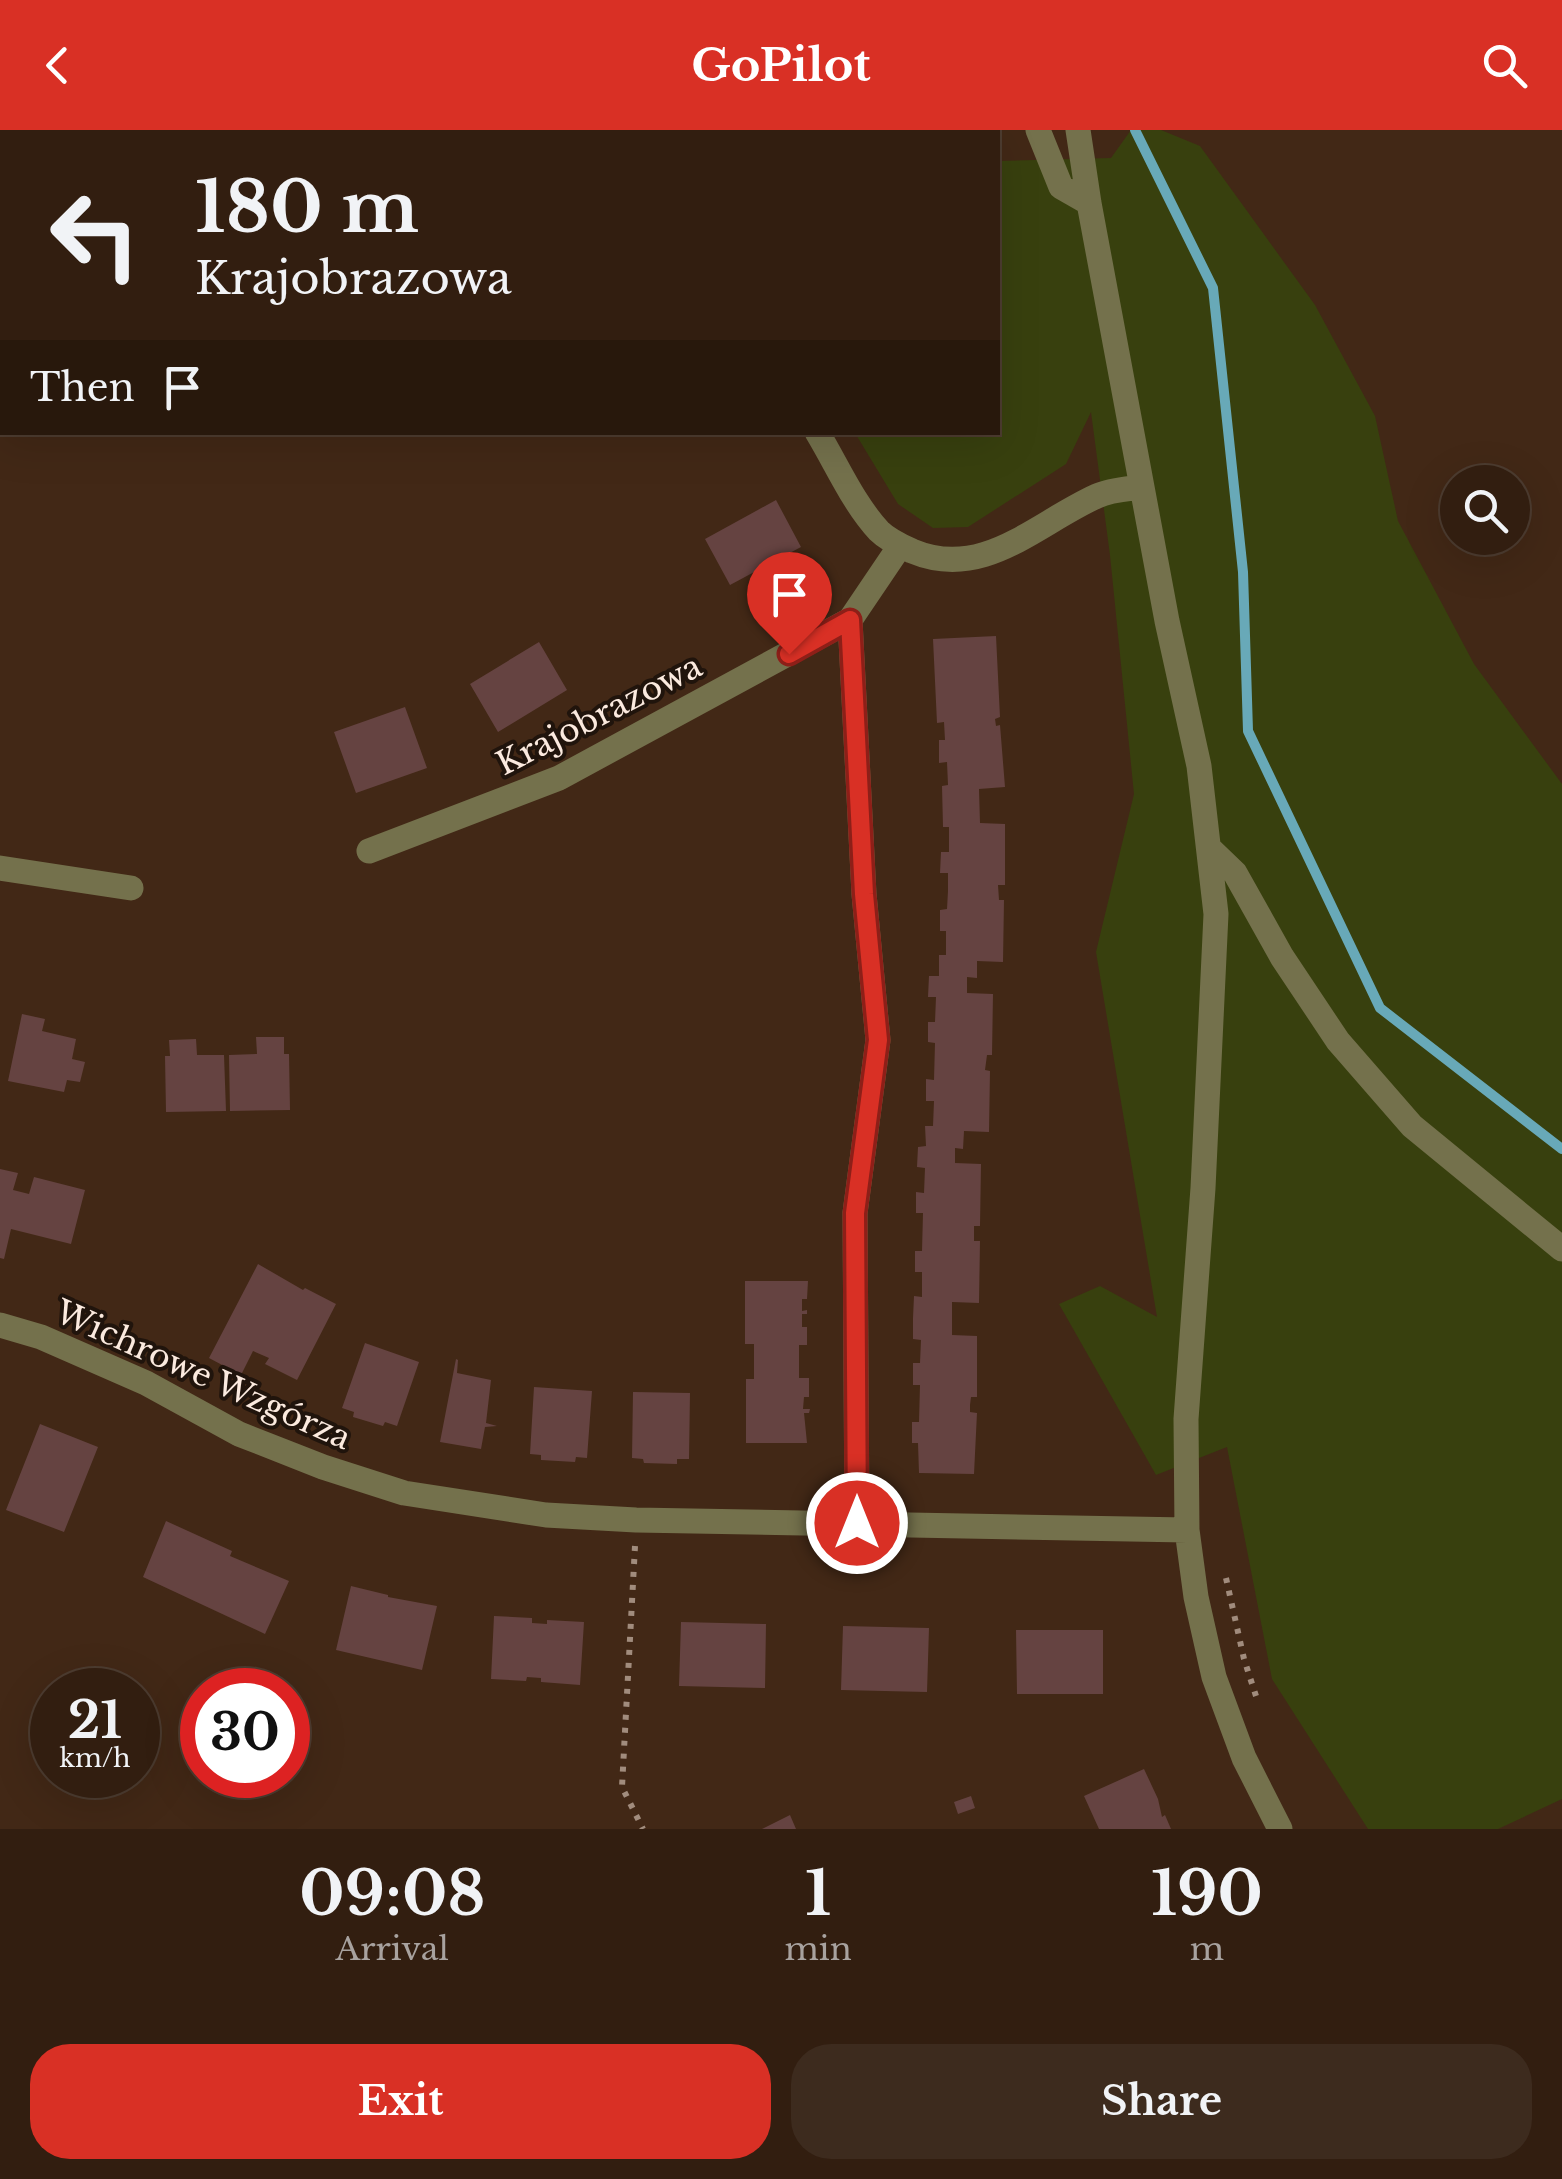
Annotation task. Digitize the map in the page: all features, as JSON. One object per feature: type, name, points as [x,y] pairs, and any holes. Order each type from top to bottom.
[{"type":"street","points":[[1038,130],[1061,187],[1089,203]]},
{"type":"street","points":[[1078,130],[1142,487],[1199,766],[1216,914],[1203,1188],[1186,1419],[1186,1530],[1214,1677],[1244,1758],[1280,1829]]},
{"type":"street","points":[[819,435],[881,533],[932,560],[958,562],[984,556],[1100,494],[1142,487]]},
{"type":"street","points":[[857,1523],[855,1213],[878,1040],[864,894],[850,620],[900,546]]},
{"type":"street","name":"Krajobrazowa","points":[[369,851],[559,778],[850,620]]},
{"type":"street","points":[[1209,848],[1235,873],[1282,957],[1338,1041],[1412,1126],[1562,1249]]},
{"type":"street","points":[[0,868],[131,888]]},
{"type":"street","name":"Wichrowe Wzgórza","points":[[0,1326],[41,1337],[146,1382],[240,1434],[404,1493],[546,1515],[1186,1530]]},
{"type":"path","points":[[634,1565],[622,1788],[643,1829]]},
{"type":"path","points":[[1192,1573],[1224,1569],[1259,1706]]},
{"type":"green space","points":[[1131,130],[1161,130],[1200,146],[1315,305],[1375,416],[1398,521],[1474,664],[1562,784],[1562,1799],[1498,1829],[1368,1829],[1272,1679],[1227,1447],[1156,1475],[1059,1304],[1100,1286],[1157,1317],[1096,952],[1134,794],[1091,412],[1066,464],[968,527],[933,528],[898,504],[856,435],[1000,435],[1000,161],[1111,158]]},
{"type":"building","points":[[776,500],[801,547],[730,585],[705,539]]},
{"type":"building","points":[[996,636],[1000,717],[995,719],[996,726],[1000,725],[1005,787],[979,789],[980,823],[1005,824],[1005,885],[998,885],[999,900],[1004,900],[1003,962],[977,961],[977,978],[967,977],[967,993],[993,994],[992,1055],[987,1055],[985,1070],[990,1071],[989,1132],[964,1131],[963,1149],[955,1148],[955,1163],[981,1164],[980,1226],[974,1226],[974,1241],[980,1241],[979,1303],[952,1302],[952,1335],[977,1336],[977,1397],[971,1397],[970,1405],[970,1412],[977,1413],[974,1474],[919,1473],[918,1443],[912,1443],[912,1422],[919,1422],[920,1385],[913,1385],[913,1363],[920,1363],[921,1340],[913,1339],[913,1318],[914,1296],[922,1297],[922,1272],[915,1272],[915,1251],[922,1251],[923,1213],[916,1213],[916,1192],[924,1193],[925,1168],[917,1167],[918,1147],[926,1146],[925,1126],[933,1126],[934,1101],[926,1101],[926,1079],[934,1080],[935,1043],[928,1042],[928,1022],[935,1022],[936,997],[928,997],[929,976],[939,976],[939,955],[946,955],[946,931],[940,931],[940,910],[947,909],[948,873],[940,873],[941,852],[949,852],[949,827],[943,827],[942,786],[948,785],[947,762],[939,763],[939,740],[945,740],[944,722],[937,723],[933,639]]},
{"type":"building","points":[[539,642],[567,690],[498,732],[470,684]]},
{"type":"building","points":[[405,707],[427,768],[356,793],[334,732]]},
{"type":"building","points":[[22,1014],[45,1019],[42,1031],[76,1039],[72,1059],[85,1062],[80,1082],[67,1080],[64,1092],[8,1081]]},
{"type":"building","points":[[256,1037],[284,1037],[284,1054],[289,1054],[290,1110],[230,1111],[229,1055],[257,1054]]},
{"type":"building","points":[[196,1039],[197,1055],[224,1055],[226,1111],[166,1112],[165,1056],[170,1056],[169,1040]]},
{"type":"building","points":[[0,1169],[18,1173],[13,1190],[29,1194],[34,1177],[85,1190],[71,1244],[11,1229],[4,1259],[0,1258]]},
{"type":"building","points":[[258,1264],[336,1304],[297,1380],[265,1364],[269,1358],[253,1351],[241,1375],[209,1358]]},
{"type":"building","points":[[745,1281],[808,1281],[807,1299],[802,1299],[802,1311],[807,1310],[807,1314],[802,1314],[802,1327],[807,1327],[807,1345],[799,1345],[799,1378],[809,1378],[809,1397],[804,1397],[803,1409],[810,1409],[804,1413],[807,1443],[746,1443],[746,1379],[754,1379],[754,1344],[745,1344]]},
{"type":"building","points":[[365,1343],[419,1362],[397,1426],[353,1417],[354,1412],[342,1408]]},
{"type":"building","points":[[456,1359],[457,1373],[491,1380],[486,1423],[497,1426],[485,1427],[481,1449],[440,1442]]},
{"type":"building","points":[[534,1387],[592,1391],[587,1458],[576,1457],[575,1462],[541,1460],[541,1455],[530,1454]]},
{"type":"building","points":[[633,1392],[690,1393],[689,1459],[677,1459],[677,1464],[644,1463],[643,1459],[632,1458]]},
{"type":"building","points":[[40,1424],[98,1447],[64,1532],[6,1510]]},
{"type":"building","points":[[166,1521],[232,1551],[230,1556],[289,1581],[265,1634],[143,1577]]},
{"type":"building","points":[[351,1586],[437,1606],[422,1670],[336,1650]]},
{"type":"building","points":[[494,1616],[532,1618],[532,1623],[547,1624],[547,1620],[584,1622],[580,1685],[527,1677],[526,1681],[491,1679]]},
{"type":"building","points":[[681,1622],[766,1624],[765,1688],[679,1686]]},
{"type":"building","points":[[843,1626],[929,1628],[927,1692],[841,1690]]},
{"type":"building","points":[[1016,1630],[1103,1630],[1103,1694],[1017,1694]]},
{"type":"building","points":[[1144,1769],[1162,1817],[1165,1815],[1171,1829],[1099,1829],[1084,1796]]},
{"type":"building","points":[[971,1796],[975,1808],[958,1814],[954,1802]]},
{"type":"building","points":[[790,1815],[796,1829],[762,1829]]},
{"type":"waterway","points":[[1135,130],[1213,288],[1243,572],[1248,731],[1380,1008],[1562,1149]]},
{"type":"route","points":[[789,654],[850,620],[864,894],[878,1040],[855,1213],[857,1523]]}]
